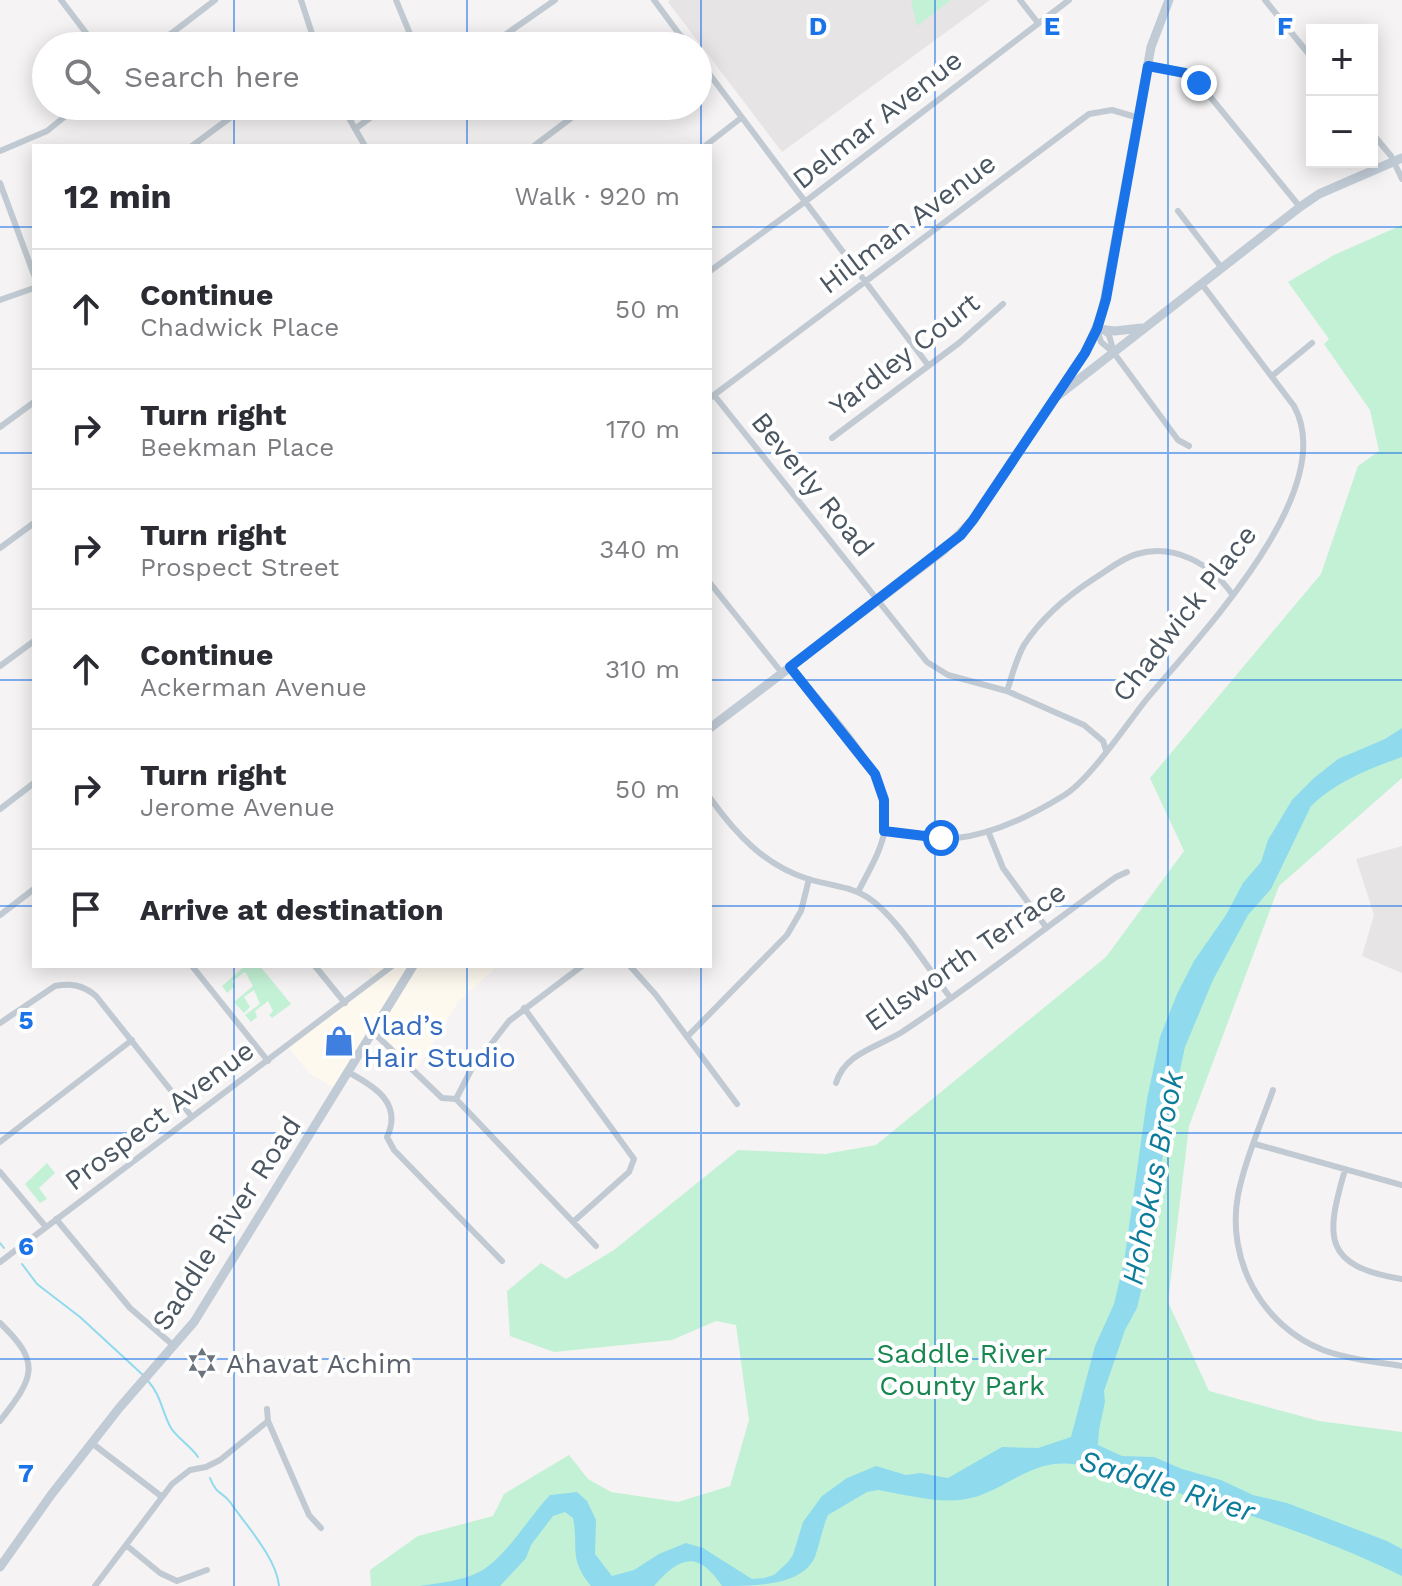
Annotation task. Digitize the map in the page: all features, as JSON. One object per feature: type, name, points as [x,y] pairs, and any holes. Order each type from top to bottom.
[{"type":"main road","points":[[712,726],[961,535],[1085,353],[1097,329],[1106,299],[1151,47],[1169,0]]},
{"type":"main road","points":[[1055,398],[1300,207],[1319,194],[1398,160]]},
{"type":"main road","points":[[1097,329],[1129,331],[1145,327]]},
{"type":"main road","name":"Saddle River Road","points":[[0,1567],[51,1495],[194,1322],[412,968]]},
{"type":"street","points":[[61,0],[85,32]]},
{"type":"street","points":[[173,32],[215,0]]},
{"type":"street","points":[[301,0],[311,32]]},
{"type":"street","points":[[396,0],[409,32]]},
{"type":"street","points":[[509,32],[555,0]]},
{"type":"street","points":[[654,0],[678,32]]},
{"type":"street","points":[[1020,0],[1038,23]]},
{"type":"street","name":"Delmar Avenue","points":[[712,270],[1069,0]]},
{"type":"street","points":[[1265,0],[1306,51]]},
{"type":"street","points":[[1148,66],[1185,73],[1199,83],[1300,207]]},
{"type":"street","points":[[712,78],[928,365]]},
{"type":"street","name":"Hillman Avenue","points":[[712,397],[1089,114],[1112,110],[1139,118]]},
{"type":"street","points":[[708,144],[741,118]]},
{"type":"street","points":[[0,151],[47,131],[61,120]]},
{"type":"street","points":[[195,144],[227,120]]},
{"type":"street","points":[[350,120],[364,144]]},
{"type":"street","points":[[355,129],[367,120]]},
{"type":"street","points":[[537,144],[568,120]]},
{"type":"street","points":[[1378,139],[1398,160],[1402,179]]},
{"type":"street","points":[[0,183],[32,270]]},
{"type":"street","points":[[1178,211],[1221,267]]},
{"type":"street","name":"Chadwick Place","points":[[884,831],[941,838],[988,831],[1072,790],[1255,566],[1275,532],[1296,485],[1304,457],[1305,435],[1299,414],[1201,283]]},
{"type":"street","points":[[0,300],[32,289]]},
{"type":"street","name":"Yardley Court","points":[[832,438],[959,343],[1003,304]]},
{"type":"street","points":[[1097,329],[1109,335],[1114,353],[1178,440],[1189,446]]},
{"type":"street","points":[[1272,376],[1312,343]]},
{"type":"street","name":"Beverly Road","points":[[712,397],[918,653],[948,675],[1007,691],[1084,725],[1103,741],[1106,750]]},
{"type":"street","points":[[0,427],[32,403]]},
{"type":"street","points":[[0,548],[32,524]]},
{"type":"street","points":[[1007,691],[1025,643],[1052,611],[1074,591],[1128,557],[1158,550],[1183,554],[1199,563],[1232,594]]},
{"type":"street","points":[[712,585],[875,774],[884,800],[884,831],[876,858],[858,892]]},
{"type":"street","points":[[0,666],[32,642]]},
{"type":"street","points":[[0,809],[32,785]]},
{"type":"street","points":[[712,801],[753,849],[779,866],[809,879],[858,892],[887,913],[950,997]]},
{"type":"street","points":[[988,831],[1003,868],[1046,927]]},
{"type":"street","name":"Ellsworth Terrace","points":[[836,1083],[847,1062],[902,1031],[1127,872]]},
{"type":"street","points":[[687,1037],[787,935],[801,911],[809,879]]},
{"type":"street","points":[[0,915],[32,891]]},
{"type":"street","points":[[194,968],[268,1061]]},
{"type":"street","points":[[317,968],[345,1003]]},
{"type":"street","name":"Prospect Avenue","points":[[0,1262],[389,968]]},
{"type":"street","points":[[456,1099],[471,1070],[497,1033],[524,1008],[579,968]]},
{"type":"street","points":[[632,968],[656,995],[737,1104]]},
{"type":"street","points":[[0,1023],[46,990],[73,984],[96,996],[192,1117]]},
{"type":"street","points":[[524,1008],[634,1159],[629,1172],[573,1222]]},
{"type":"street","points":[[373,1032],[442,1098],[456,1099],[596,1246]]},
{"type":"street","points":[[0,1142],[132,1040]]},
{"type":"street","points":[[348,1072],[376,1088],[389,1104],[392,1124],[387,1137],[394,1150],[502,1261]]},
{"type":"street","points":[[1273,1090],[1241,1185],[1236,1226],[1240,1256],[1258,1298],[1283,1326],[1314,1346],[1402,1366]]},
{"type":"street","points":[[1255,1144],[1402,1185]]},
{"type":"street","points":[[1345,1170],[1333,1216],[1337,1244],[1347,1260],[1362,1270],[1402,1279]]},
{"type":"street","points":[[0,1172],[46,1227]]},
{"type":"street","points":[[56,1219],[130,1308],[174,1346]]},
{"type":"street","points":[[0,1323],[22,1345],[29,1370],[21,1394],[0,1421]]},
{"type":"street","points":[[267,1409],[268,1421],[309,1515],[321,1528]]},
{"type":"street","points":[[95,1586],[161,1496],[181,1476],[220,1460],[268,1421]]},
{"type":"street","points":[[93,1444],[161,1496]]},
{"type":"street","points":[[126,1545],[160,1573],[177,1581],[207,1570]]},
{"type":"shaded area","points":[[990,0],[782,152],[712,60],[712,32],[691,32],[668,2]]},
{"type":"shaded area","points":[[1402,846],[1402,973],[1362,956],[1374,915],[1356,859]]},
{"type":"shaded area","points":[[367,968],[496,968],[459,1001],[415,1072],[373,1032],[337,1090],[309,1073],[287,1046],[375,978]]},
{"type":"green space","points":[[911,0],[951,0],[917,26]]},
{"type":"green space","name":"Saddle River County Park","points":[[1402,225],[1402,778],[1279,886],[1189,1126],[1168,1302],[1209,1391],[1319,1421],[1402,1432],[1402,1586],[371,1586],[370,1570],[418,1536],[493,1516],[504,1494],[569,1455],[588,1479],[611,1492],[678,1502],[730,1486],[749,1420],[736,1325],[716,1321],[672,1340],[554,1352],[510,1336],[507,1291],[541,1263],[566,1279],[614,1250],[738,1150],[825,1154],[876,1145],[1106,957],[1184,851],[1150,778],[1321,574],[1358,466],[1379,451],[1370,410],[1324,344],[1329,339],[1288,282],[1334,255]]},
{"type":"green space","points":[[243,968],[262,968],[291,1004],[272,1018],[269,1015],[273,1011],[268,1001],[255,1011],[257,1017],[251,1022],[245,1015],[260,1004],[254,990],[244,997],[250,1007],[244,1013],[234,1002],[253,986],[245,972],[232,981],[235,986],[227,993],[222,986]]},
{"type":"green space","points":[[47,1163],[55,1173],[39,1188],[47,1199],[40,1203],[25,1184]]},
{"type":"water","points":[[1402,728],[1402,757],[1342,783],[1311,806],[1271,889],[1248,915],[1213,980],[1185,1047],[1165,1140],[1148,1262],[1137,1308],[1125,1330],[1104,1391],[1098,1445],[1122,1456],[1154,1457],[1387,1541],[1402,1549],[1402,1576],[1342,1549],[1249,1515],[1105,1470],[1066,1463],[1043,1466],[985,1493],[963,1499],[926,1499],[878,1490],[867,1492],[828,1515],[809,1567],[789,1579],[776,1582],[722,1586],[705,1567],[689,1561],[672,1568],[654,1586],[591,1586],[579,1568],[573,1518],[565,1512],[553,1516],[531,1545],[526,1558],[500,1586],[419,1586],[459,1579],[481,1571],[508,1547],[550,1495],[577,1492],[587,1501],[596,1520],[595,1554],[612,1576],[634,1570],[659,1554],[686,1543],[703,1548],[752,1579],[764,1578],[774,1575],[788,1562],[803,1522],[822,1496],[847,1478],[876,1466],[906,1475],[920,1473],[948,1478],[1002,1447],[1038,1448],[1071,1437],[1095,1346],[1114,1304],[1124,1262],[1147,1099],[1160,1037],[1177,994],[1243,883],[1261,862],[1268,840],[1292,800],[1338,759],[1385,739]]},
{"type":"waterway","points":[[0,1243],[4,1248]]},
{"type":"waterway","points":[[22,1264],[37,1284],[80,1317],[144,1376]]},
{"type":"waterway","points":[[148,1381],[171,1428],[198,1457]]},
{"type":"waterway","points":[[210,1478],[260,1542],[273,1565],[279,1586]]},
{"type":"place","name":"Vlad’s Hair Studio","points":[[339,1041]]},
{"type":"place","name":"Ahavat Achim","points":[[202,1363]]},
{"type":"route","points":[[941,838],[884,831],[884,800],[875,774],[790,667],[943,551],[973,520],[1085,353],[1097,329],[1106,299],[1148,66],[1176,70],[1199,83]]},
{"type":"water label","name":"Hohokus Brook","points":[[1153,1178]]},
{"type":"water label","name":"Saddle River","points":[[1167,1486]]}]
